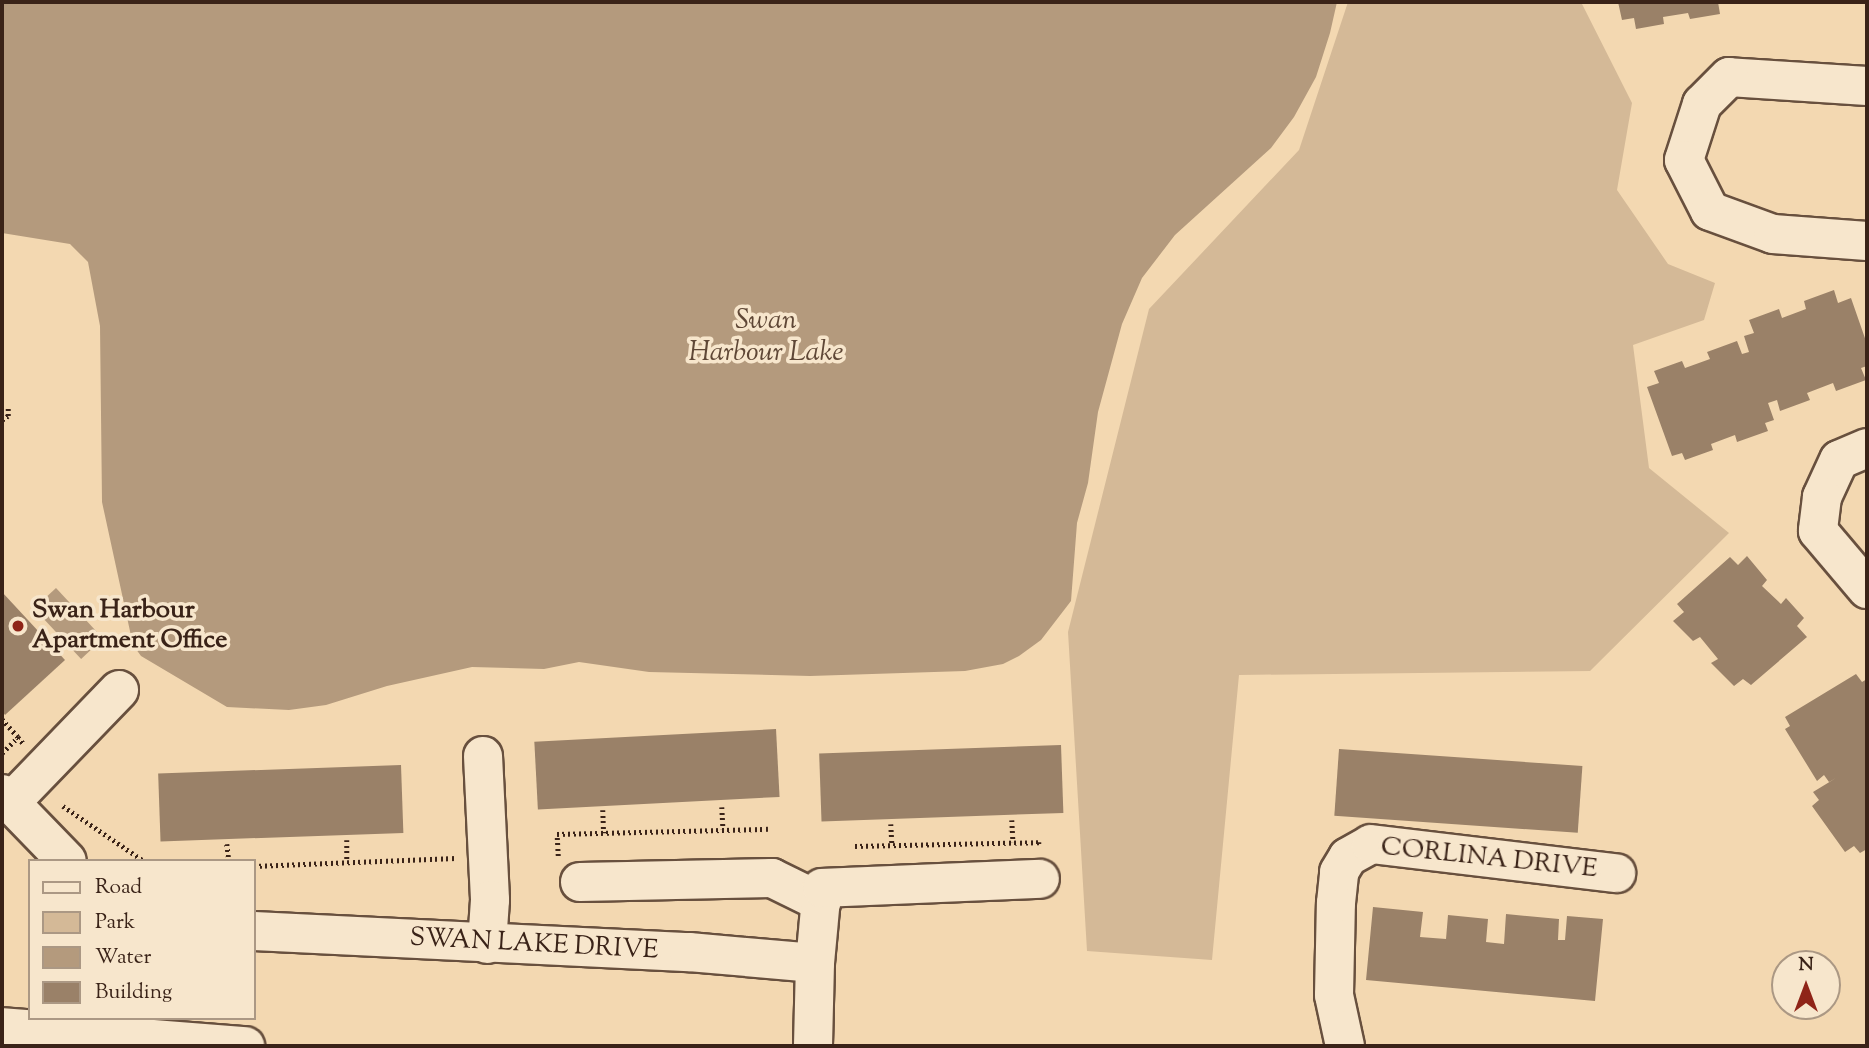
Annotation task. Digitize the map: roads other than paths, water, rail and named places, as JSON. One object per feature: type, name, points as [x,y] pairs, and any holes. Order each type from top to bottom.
[{"type":"street","points":[[1867,86],[1729,77],[1702,104],[1684,160],[1710,211],[1773,234],[1867,241]]},
{"type":"street","points":[[1867,448],[1839,460],[1822,497],[1818,531],[1867,589]]},
{"type":"street","points":[[65,859],[6,798],[119,690]]},
{"type":"street","points":[[483,756],[490,900],[486,944]]},
{"type":"street","name":"CORLINA DRIVE","points":[[1345,1046],[1334,995],[1339,872],[1349,857],[1371,844],[1616,873]]},
{"type":"street","points":[[580,882],[772,878],[821,902]]},
{"type":"street","points":[[813,1046],[815,963],[822,888],[1040,879]]},
{"type":"street","name":"SWAN LAKE DRIVE","points":[[256,931],[689,953],[815,963]]},
{"type":"street","points":[[2,1027],[244,1046]]},
{"type":"water","name":"Swan Harbour Lake","points":[[2,2],[1337,2],[1316,77],[1294,117],[1271,148],[1175,235],[1142,278],[1122,324],[1098,412],[1088,483],[1077,523],[1071,601],[1041,640],[1019,656],[1003,664],[965,671],[810,676],[649,672],[579,662],[544,669],[472,667],[387,686],[326,705],[289,710],[227,707],[141,656],[133,645],[102,502],[100,326],[88,262],[70,244],[2,233]]},
{"type":"water","points":[[56,588],[103,638],[81,659],[34,608]]},
{"type":"place","name":"Swan Harbour Apartment Office","points":[[18,626]]}]
